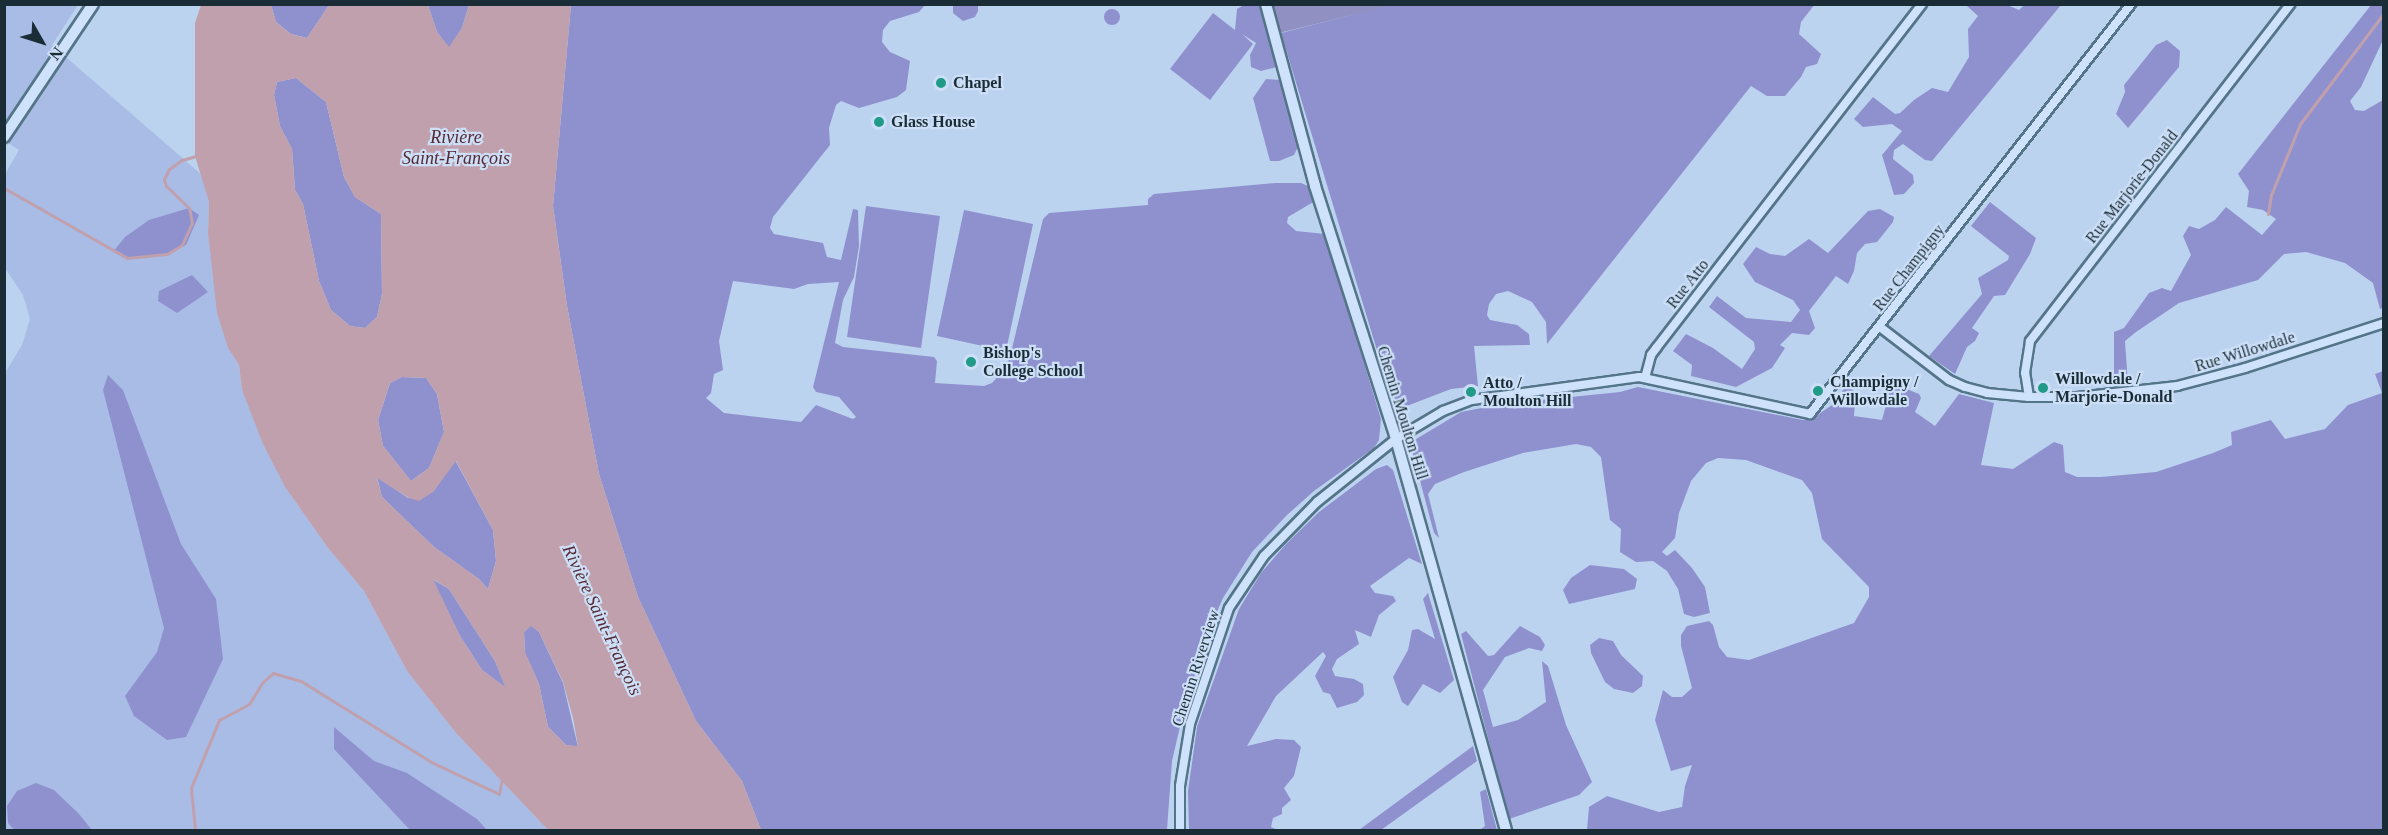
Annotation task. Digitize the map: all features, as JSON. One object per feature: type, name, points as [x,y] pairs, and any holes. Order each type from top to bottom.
[{"type":"street","points":[[4,137],[93,4]]},
{"type":"street","name":"Chemin Moulton Hill","points":[[1266,4],[1315,186],[1396,440],[1506,831]]},
{"type":"street","name":"Rue Atto","points":[[1645,378],[1651,355],[1656,347],[1922,4]]},
{"type":"street","name":"Rue Champigny","points":[[1645,378],[1810,414],[2131,4]]},
{"type":"street","name":"Rue Marjorie-Donald","points":[[2029,397],[2025,373],[2030,341],[2290,4]]},
{"type":"street","name":"Rue Willowdale","points":[[1880,327],[1949,380],[1987,393],[2029,397],[2106,396],[2177,386],[2245,368],[2384,323]]},
{"type":"street","points":[[1396,440],[1443,411],[1472,399],[1645,378]]},
{"type":"street","name":"Chemin Riverview","points":[[1180,831],[1181,777],[1190,724],[1229,608],[1242,584],[1284,533],[1317,502],[1396,440]]},
{"type":"shaded area","points":[[1272,4],[1393,5],[1279,33]]},
{"type":"shaded area","points":[[1394,4],[1815,4],[1801,22],[1799,34],[1821,54],[1817,64],[1806,67],[1801,77],[1785,96],[1767,96],[1751,86],[1547,344],[1546,322],[1532,302],[1508,291],[1496,294],[1489,304],[1487,315],[1490,320],[1517,325],[1529,334],[1530,345],[1474,346],[1478,386],[1451,389],[1399,409],[1395,406],[1386,380],[1281,33]]},
{"type":"shaded area","points":[[5,5],[78,5],[52,45],[202,175],[209,202],[208,233],[228,348],[239,365],[242,390],[285,487],[328,548],[364,591],[407,671],[456,733],[548,830],[5,830],[5,373],[22,345],[30,319],[23,295],[5,268],[5,174],[19,150],[5,141]]},
{"type":"shaded area","points":[[271,5],[329,5],[307,38],[291,34],[276,22]]},
{"type":"shaded area","points":[[428,5],[469,5],[462,28],[449,48],[437,32]]},
{"type":"shaded area","name":"Bishop's College School","points":[[571,5],[925,5],[919,12],[890,21],[883,30],[882,42],[890,52],[910,61],[906,90],[897,97],[859,108],[841,101],[836,105],[829,128],[830,145],[773,217],[770,228],[774,234],[823,243],[827,257],[841,260],[853,209],[858,210],[859,246],[854,277],[843,300],[835,343],[843,347],[934,357],[937,361],[935,383],[984,386],[992,383],[1002,372],[1010,357],[1043,219],[1049,213],[1148,205],[1148,199],[1154,194],[1276,183],[1301,183],[1310,187],[1315,201],[1288,217],[1287,223],[1296,231],[1325,234],[1381,419],[1379,440],[1374,448],[1314,491],[1287,515],[1252,552],[1223,598],[1206,637],[1182,718],[1172,761],[1167,830],[761,830],[742,781],[696,721],[638,597],[599,474],[567,306],[553,206]],"holes":[[[733,281],[794,289],[808,284],[839,282],[813,387],[816,392],[839,397],[856,417],[853,419],[816,405],[801,422],[724,413],[706,398],[711,393],[714,374],[723,370],[719,341]]]},
{"type":"shaded area","points":[[953,5],[978,5],[978,11],[975,17],[963,21],[953,13]]},
{"type":"shaded area","points":[[1244,5],[1261,5],[1277,67],[1261,71],[1251,67],[1250,55],[1256,43],[1242,34],[1253,44],[1210,100],[1170,69],[1213,13],[1235,30],[1237,9]]},
{"type":"shaded area","points":[[1966,5],[2007,5],[2019,10],[2024,5],[2061,5],[1932,161],[1925,160],[1903,144],[1894,150],[1893,159],[1913,175],[1914,183],[1904,194],[1894,195],[1882,155],[1902,131],[1892,124],[1863,127],[1854,119],[1873,97],[1895,114],[1900,113],[1932,88],[1948,92],[1969,57],[1968,29],[1978,16]]},
{"type":"shaded area","points":[[2371,5],[2383,5],[2383,40],[2361,87],[2350,101],[2355,110],[2364,111],[2383,100],[2383,308],[2380,309],[2373,283],[2345,263],[2306,252],[2284,254],[2258,280],[2179,303],[2136,332],[2125,341],[2128,384],[2114,387],[2114,332],[2124,328],[2149,293],[2162,288],[2171,291],[2191,255],[2183,236],[2189,226],[2199,229],[2215,220],[2226,207],[2262,235],[2276,219],[2263,210],[2247,207],[2249,191],[2238,174]]},
{"type":"shaded area","points":[[1112,9],[1120,17],[1112,25],[1104,17]]},
{"type":"shaded area","points":[[2167,40],[2180,51],[2179,67],[2128,128],[2116,114],[2125,92],[2124,85],[2156,45]]},
{"type":"shaded area","points":[[296,78],[326,102],[344,177],[355,197],[381,214],[382,294],[377,317],[365,328],[350,326],[331,310],[319,281],[303,204],[295,190],[292,149],[280,126],[274,95],[277,82]]},
{"type":"shaded area","points":[[1266,79],[1280,80],[1298,147],[1294,155],[1279,161],[1270,161],[1253,98]]},
{"type":"shaded area","points":[[1990,202],[2036,238],[2030,254],[2005,295],[1994,296],[1972,328],[1979,333],[1975,341],[1967,347],[1955,374],[1929,356],[1982,294],[1978,278],[2008,260],[2009,256],[1971,226]]},
{"type":"shaded area","points":[[866,206],[940,216],[921,348],[847,337]]},
{"type":"shaded area","points":[[189,208],[199,215],[186,245],[167,254],[127,258],[113,252],[125,237],[149,220]]},
{"type":"shaded area","points":[[1880,209],[1894,217],[1893,222],[1877,242],[1865,244],[1857,253],[1854,271],[1848,284],[1836,276],[1809,311],[1815,328],[1809,335],[1792,333],[1780,345],[1785,348],[1772,368],[1736,387],[1691,376],[1692,365],[1673,351],[1686,334],[1713,348],[1742,369],[1755,349],[1754,342],[1709,307],[1717,296],[1746,318],[1791,322],[1800,310],[1793,300],[1755,282],[1743,264],[1756,247],[1770,254],[1785,256],[1809,239],[1828,253],[1868,211]]},
{"type":"shaded area","points":[[964,210],[1033,224],[1006,351],[937,336]]},
{"type":"shaded area","points":[[192,275],[208,292],[177,313],[158,301],[159,291]]},
{"type":"shaded area","points":[[2383,371],[2383,830],[1587,830],[1589,807],[1607,796],[1659,812],[1682,807],[1685,786],[1692,765],[1671,771],[1655,720],[1663,690],[1672,697],[1682,697],[1692,688],[1681,646],[1681,635],[1687,626],[1709,621],[1713,625],[1719,647],[1727,657],[1749,660],[1854,623],[1869,597],[1869,587],[1822,539],[1812,493],[1802,480],[1746,460],[1718,458],[1706,463],[1691,481],[1679,513],[1675,538],[1662,552],[1667,556],[1675,550],[1692,568],[1705,587],[1710,613],[1694,617],[1684,614],[1678,589],[1667,571],[1653,561],[1636,562],[1620,552],[1621,529],[1610,520],[1601,457],[1591,447],[1576,444],[1523,453],[1435,484],[1428,494],[1439,538],[1434,533],[1411,447],[1413,441],[1461,412],[1502,404],[1620,392],[1638,387],[1803,420],[1813,418],[1832,405],[1846,386],[1856,392],[1854,416],[1882,420],[1890,390],[1899,386],[1919,394],[1921,398],[1915,412],[1935,426],[1959,394],[1994,403],[1981,465],[2013,469],[2054,442],[2063,445],[2065,472],[2077,477],[2101,477],[2156,472],[2213,453],[2232,445],[2231,432],[2271,420],[2285,439],[2325,429],[2348,405],[2382,393],[2375,374]]},
{"type":"shaded area","points":[[108,375],[123,390],[181,544],[216,599],[223,659],[186,737],[167,740],[134,716],[125,696],[157,652],[164,628],[103,390]]},
{"type":"shaded area","points":[[402,377],[426,378],[437,394],[444,432],[429,468],[411,481],[383,446],[378,420],[390,383]]},
{"type":"shaded area","points":[[455,460],[493,530],[496,561],[488,589],[479,579],[434,547],[382,497],[377,477],[408,498],[433,492]]},
{"type":"shaded area","points":[[1387,465],[1393,470],[1422,564],[1409,558],[1370,586],[1375,593],[1393,596],[1396,601],[1379,615],[1371,637],[1355,630],[1359,644],[1337,659],[1332,669],[1335,676],[1354,679],[1363,684],[1364,695],[1357,702],[1337,708],[1330,694],[1323,692],[1315,676],[1326,656],[1323,652],[1276,696],[1247,746],[1276,739],[1294,740],[1301,747],[1294,776],[1284,788],[1291,800],[1282,808],[1282,814],[1273,818],[1271,827],[1278,830],[1189,830],[1188,791],[1197,727],[1239,609],[1261,573],[1286,544],[1319,512],[1376,469]]},
{"type":"shaded area","points":[[1590,565],[1624,569],[1637,579],[1635,589],[1569,604],[1563,590],[1571,578]]},
{"type":"shaded area","points":[[432,579],[449,589],[495,661],[506,688],[482,670],[460,636]]},
{"type":"shaded area","points":[[1428,593],[1454,680],[1440,693],[1423,684],[1408,706],[1402,702],[1393,677],[1408,650],[1412,630],[1418,629],[1435,639],[1423,599]]},
{"type":"shaded area","points":[[531,625],[539,632],[563,683],[578,747],[566,745],[548,727],[539,684],[525,653],[524,632]]},
{"type":"shaded area","points":[[1520,626],[1540,637],[1545,645],[1542,651],[1529,648],[1505,657],[1483,690],[1493,727],[1518,720],[1546,702],[1542,661],[1548,666],[1566,725],[1592,782],[1579,795],[1509,819],[1461,634],[1466,631],[1488,656],[1494,655]]},
{"type":"shaded area","points":[[1599,638],[1613,641],[1621,655],[1643,676],[1642,686],[1633,693],[1614,689],[1605,682],[1591,653],[1590,645]]},
{"type":"shaded area","points":[[334,727],[374,761],[407,773],[477,819],[487,830],[410,830],[334,749]]},
{"type":"shaded area","points":[[1473,746],[1477,761],[1381,830],[1359,830]]},
{"type":"shaded area","points":[[36,783],[54,790],[92,830],[14,830],[8,823],[7,806],[17,791]]},
{"type":"shaded area","points":[[1486,789],[1497,830],[1480,830],[1485,826],[1480,792]]},
{"type":"water","name":"Rivière Saint-François","points":[[201,5],[271,5],[276,22],[291,34],[307,38],[329,5],[428,5],[437,32],[449,47],[462,28],[469,5],[571,5],[553,206],[567,306],[599,474],[638,597],[696,721],[742,781],[761,830],[548,830],[456,733],[407,671],[364,591],[328,548],[285,487],[263,444],[242,390],[239,365],[228,348],[217,313],[208,233],[209,202],[195,156],[195,23]],"holes":[[[296,78],[326,102],[344,177],[355,197],[381,214],[382,294],[377,317],[365,328],[350,326],[331,310],[319,281],[303,204],[295,190],[292,149],[280,126],[274,95],[277,82]],[[402,377],[426,378],[437,394],[444,432],[429,468],[411,481],[383,446],[378,420],[390,383]],[[456,461],[493,530],[496,561],[488,589],[479,579],[434,547],[382,497],[377,478],[409,498],[419,501],[433,492]],[[433,579],[449,589],[495,661],[505,687],[482,670],[460,636]],[[531,626],[539,632],[563,682],[578,746],[566,745],[548,727],[539,684],[525,652],[524,632]]]},
{"type":"waterway","points":[[2268,214],[2271,195],[2300,124],[2384,13]]},
{"type":"waterway","points":[[4,188],[127,258],[167,254],[182,245],[192,223],[189,208],[166,186],[164,179],[169,169],[182,160],[199,155]]},
{"type":"waterway","points":[[195,830],[191,788],[219,720],[249,704],[263,682],[273,673],[301,681],[431,762],[499,794],[502,778]]},
{"type":"place","name":"Chapel","points":[[941,83]]},
{"type":"place","name":"Glass House","points":[[879,122]]},
{"type":"place","name":"Bishop's College School","points":[[971,362]]},
{"type":"place","name":"Willowdale / Marjorie-Donald","points":[[2043,388]]},
{"type":"place","name":"Champigny / Willowdale","points":[[1818,391]]},
{"type":"place","name":"Atto / Moulton Hill","points":[[1471,392]]}]
